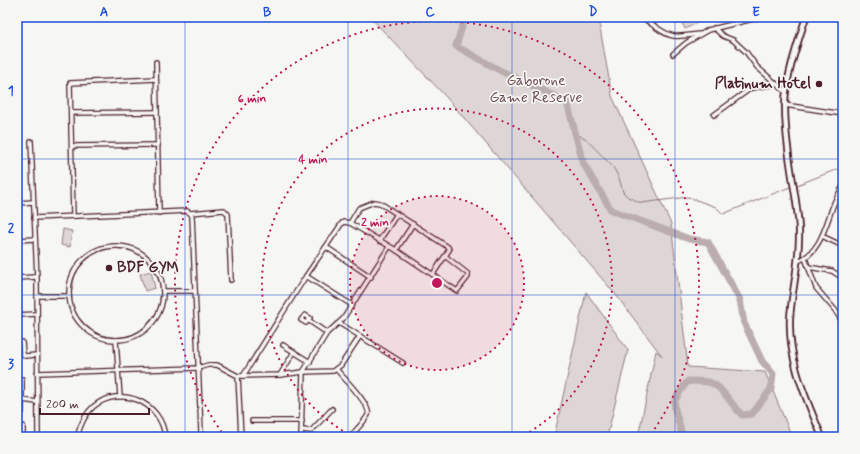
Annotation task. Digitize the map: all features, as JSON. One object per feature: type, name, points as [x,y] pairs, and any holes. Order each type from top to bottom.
[{"type":"street","points":[[641,17],[653,23],[667,34],[674,36],[700,34]]},
{"type":"street","points":[[673,54],[700,34],[714,28],[749,18],[761,17]]},
{"type":"street","points":[[806,17],[797,46],[786,92],[785,105],[788,147],[799,229],[798,261],[792,299],[790,340],[793,361],[798,379],[822,437]]},
{"type":"street","points":[[714,28],[723,36],[733,40],[746,52],[757,67],[786,92]]},
{"type":"street","points":[[156,62],[159,213]]},
{"type":"street","points":[[73,216],[70,83],[156,79]]},
{"type":"street","points":[[714,115],[751,88],[776,84]]},
{"type":"street","points":[[785,105],[843,114]]},
{"type":"street","points":[[71,113],[157,112]]},
{"type":"street","points":[[31,141],[37,296],[36,373],[38,437]]},
{"type":"street","points":[[72,146],[158,145]]},
{"type":"street","points":[[798,261],[805,258],[815,248],[822,236],[843,186]]},
{"type":"street","points":[[17,203],[33,202]]},
{"type":"street","points":[[350,223],[357,210],[374,202],[380,203],[448,247],[445,256],[433,274]]},
{"type":"street","points":[[34,218],[190,213],[224,210],[227,212],[231,280]]},
{"type":"street","points":[[190,213],[192,216],[196,291],[201,432],[198,437]]},
{"type":"street","points":[[379,241],[397,214]]},
{"type":"street","points":[[243,376],[306,276],[342,223],[350,223],[396,250],[456,291],[468,277],[468,273],[445,256]]},
{"type":"street","points":[[396,250],[413,224]]},
{"type":"street","points":[[17,227],[18,252]]},
{"type":"street","points":[[822,236],[843,246]]},
{"type":"street","points":[[18,240],[35,239]]},
{"type":"street","points":[[114,245],[135,249],[148,258],[158,271],[162,281],[163,291],[160,310],[150,326],[134,336],[116,340],[96,336],[80,324],[70,306],[68,296],[72,275],[77,265],[84,257],[98,249],[114,245]]},
{"type":"street","points":[[326,247],[371,276]]},
{"type":"street","points":[[301,437],[303,372],[327,332],[339,323],[352,306],[389,247]]},
{"type":"street","points":[[805,258],[816,288],[835,310],[843,323]]},
{"type":"street","points":[[808,267],[832,271],[843,278]]},
{"type":"street","points":[[306,276],[352,306]]},
{"type":"street","points":[[17,278],[36,277]]},
{"type":"street","points":[[163,291],[196,291]]},
{"type":"street","points":[[37,296],[68,296]]},
{"type":"street","points":[[17,315],[37,314]]},
{"type":"street","points":[[308,320],[327,332]]},
{"type":"street","points":[[339,323],[402,363]]},
{"type":"street","points":[[36,373],[198,368],[208,365],[217,365],[238,376],[280,375],[303,372],[333,371],[343,362],[360,336]]},
{"type":"street","points":[[116,340],[120,397]]},
{"type":"street","points":[[22,342],[23,354],[25,356],[37,355]]},
{"type":"street","points":[[283,345],[310,362]]},
{"type":"street","points":[[280,375],[294,352]]},
{"type":"street","points":[[336,369],[359,394],[368,410],[368,415],[350,437]]},
{"type":"street","points":[[238,376],[241,437]]},
{"type":"street","points":[[22,380],[22,412]]},
{"type":"street","points":[[77,437],[83,420],[94,407],[108,399],[120,397],[134,399],[149,406],[155,412],[164,427],[165,437]]},
{"type":"street","points":[[22,400],[37,402]]},
{"type":"street","points":[[302,430],[311,431],[332,409]]},
{"type":"street","points":[[252,421],[302,421]]},
{"type":"street","points":[[23,426],[23,437]]},
{"type":"green space","name":"Gaborone Game Reserve","points":[[370,17],[598,17],[612,96],[671,224],[688,367],[765,372],[792,437],[638,437],[656,351],[662,356],[616,295],[446,97]]},
{"type":"green space","points":[[679,17],[709,17],[685,29]]},
{"type":"green space","points":[[63,229],[72,231],[70,247],[61,245]]},
{"type":"green space","points":[[151,271],[155,288],[145,291],[140,274]]},
{"type":"green space","points":[[586,292],[628,350],[607,437],[554,437]]},
{"type":"waterway","points":[[465,17],[456,46],[501,71],[567,102],[583,163],[611,210],[689,239],[708,242],[740,300],[744,323],[762,361],[773,374],[771,389],[752,414],[742,415],[722,391],[713,384],[708,382],[688,381],[674,403],[682,437]]},
{"type":"waterway","points":[[575,134],[585,138],[613,167],[619,178],[623,192],[628,197],[641,203],[688,197],[716,207],[723,214],[790,187]]},
{"type":"waterway","points":[[797,185],[843,167]]},
{"type":"place","name":"Platinum Hotel","points":[[819,84]]},
{"type":"place","name":"BDF GYM","points":[[109,268]]}]
